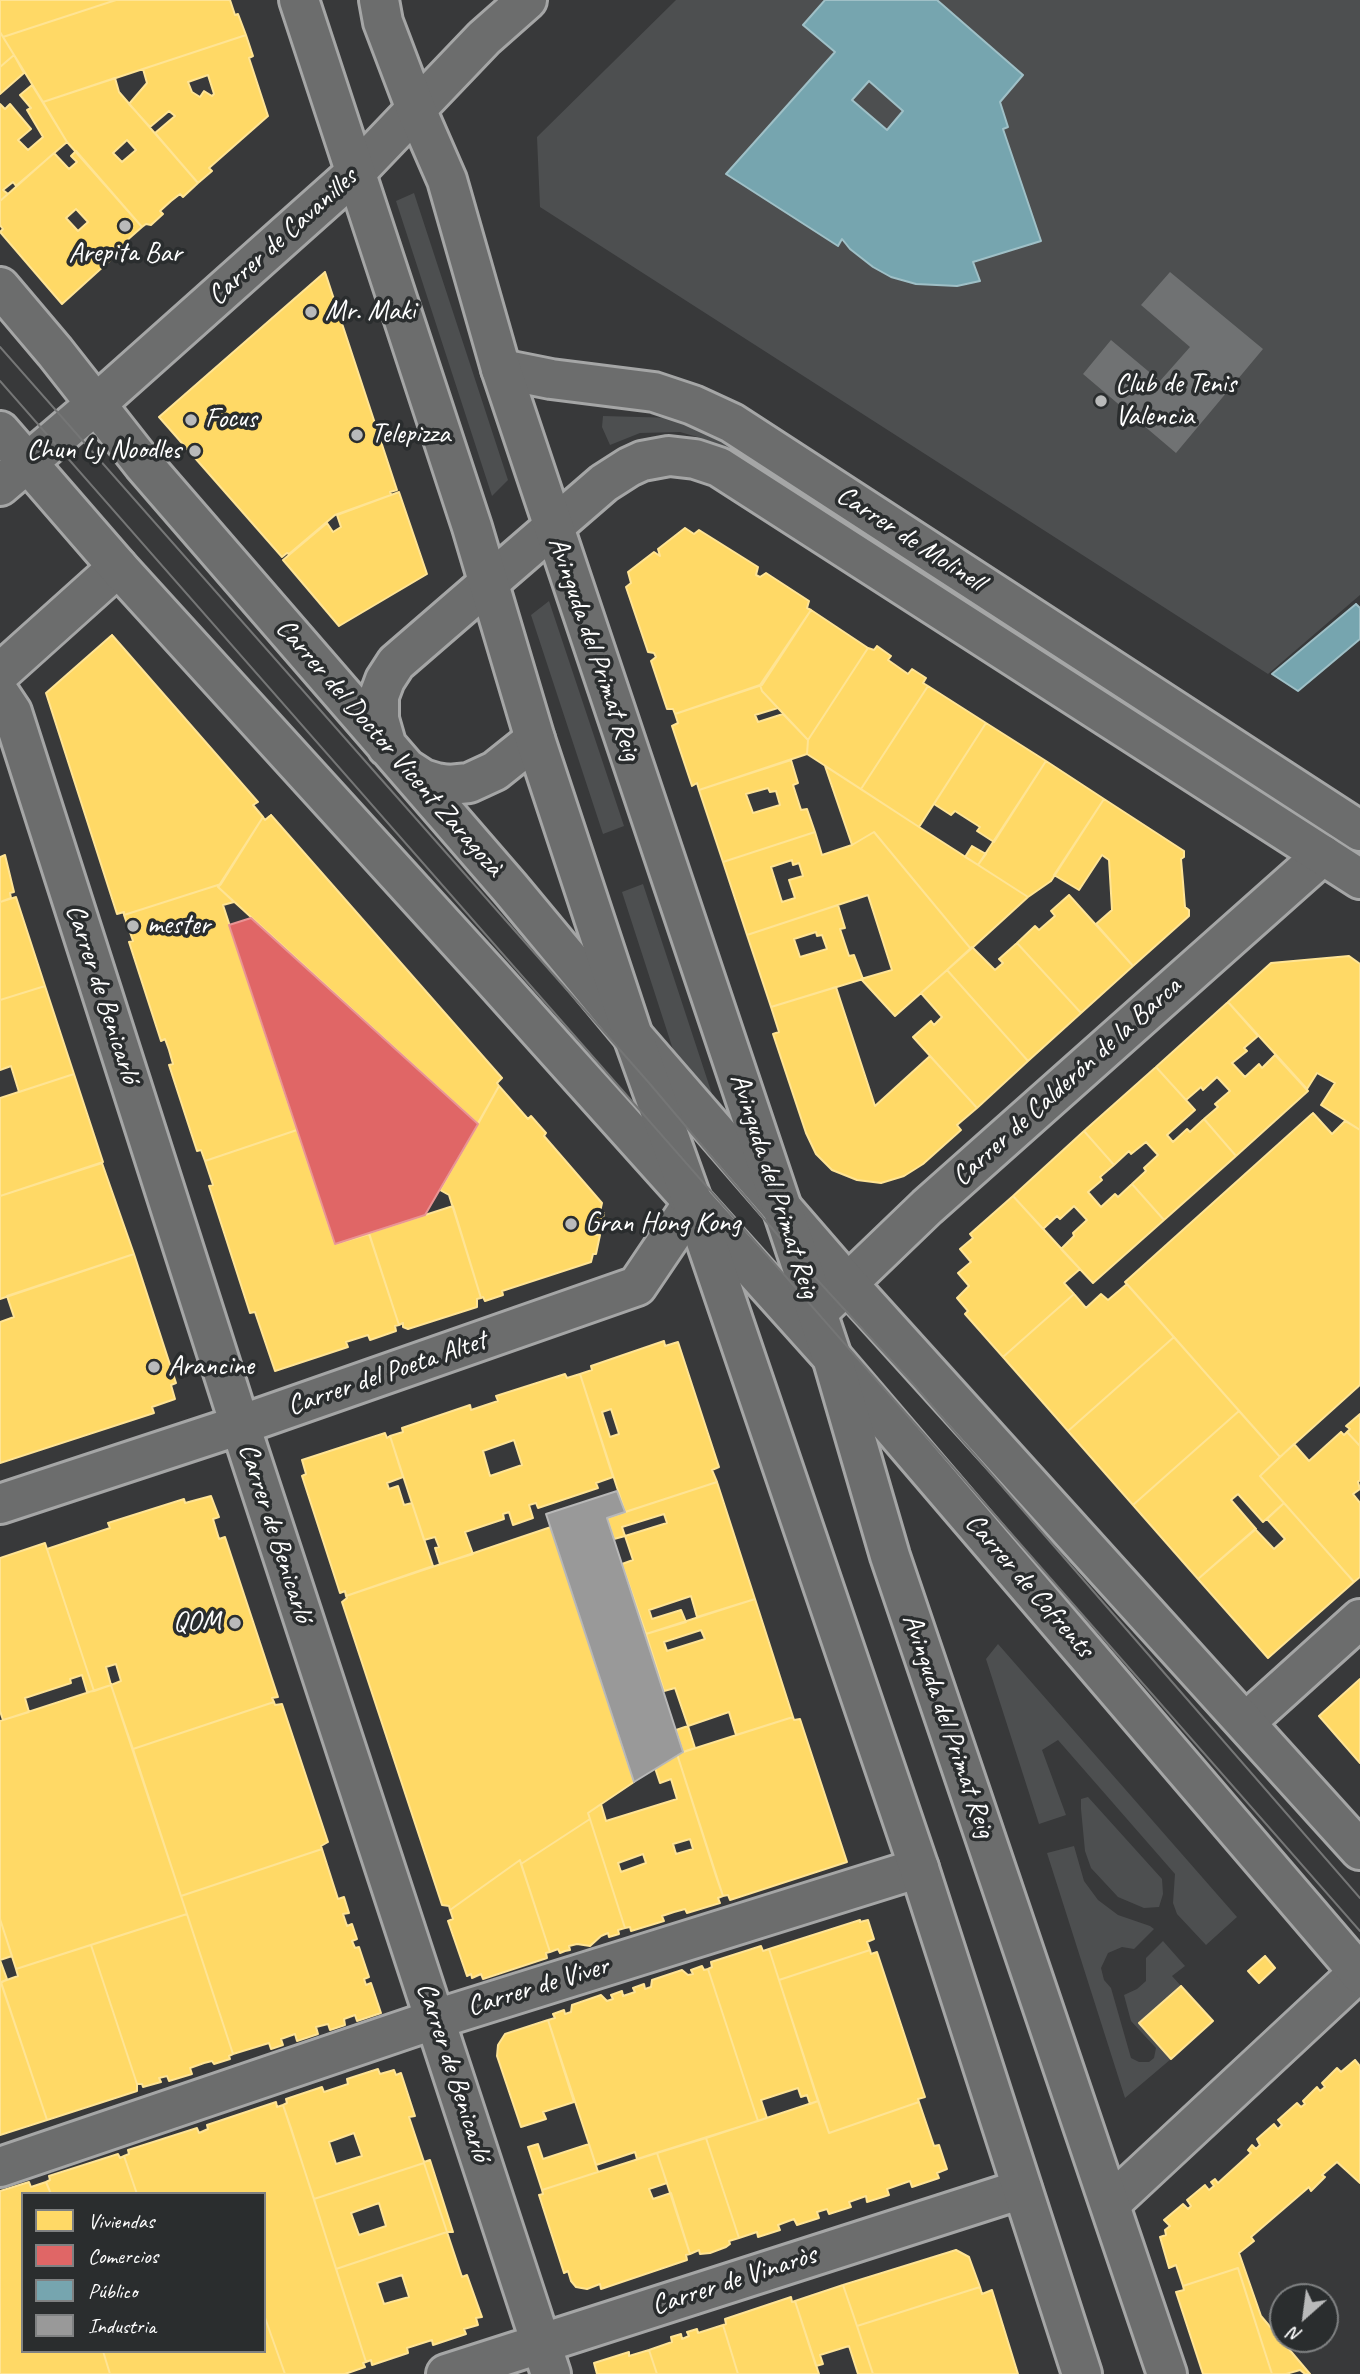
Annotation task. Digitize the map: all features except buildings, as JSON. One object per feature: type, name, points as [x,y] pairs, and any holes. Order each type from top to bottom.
[{"type":"street","points":[[299,0],[463,501],[536,739],[633,1036],[693,1203],[919,1868],[1082,2374]]},
{"type":"street","name":"Avinguda del Primat Reig","points":[[379,0],[383,22],[447,180],[501,369],[832,1357],[890,1556],[1167,2374]]},
{"type":"street","name":"Carrer de Cavanilles","points":[[14,474],[354,174],[484,38],[527,0]]},
{"type":"street","name":"Carrer del Doctor Vicent Zaragozà","points":[[0,287],[143,464],[510,888],[781,1208]]},
{"type":"street","name":"Carrer de Molinell","points":[[501,369],[551,379],[654,392],[693,405],[732,423],[1360,831]]},
{"type":"street","points":[[0,431],[14,474],[118,567],[693,1203]]},
{"type":"street","name":"Carrer de Molinell","points":[[393,754],[379,719],[380,696],[385,680],[396,663],[604,483],[642,461],[669,456],[695,459],[719,467],[1360,879]]},
{"type":"street","points":[[0,673],[118,567]]},
{"type":"street","name":"Carrer de Benicarló","points":[[0,694],[12,712],[240,1425],[546,2359]]},
{"type":"street","points":[[393,754],[410,772],[436,783],[469,783],[495,772],[536,739]]},
{"type":"street","points":[[1267,820],[1289,786]]},
{"type":"street","name":"Carrer de Calderón de la Barca","points":[[816,1314],[927,1207],[1323,855]]},
{"type":"street","name":"Carrer de Cofrents","points":[[693,1203],[832,1357],[1360,1972]]},
{"type":"street","name":"Carrer del Poeta Altet","points":[[0,1504],[240,1425],[637,1286],[693,1203]]},
{"type":"street","points":[[781,1208],[1360,1850]]},
{"type":"street","points":[[1246,1722],[1360,1619]]},
{"type":"street","name":"Carrer de Viver","points":[[0,2166],[436,2019],[919,1868]]},
{"type":"street","points":[[1111,2203],[1360,1972]]},
{"type":"street","name":"Carrer de Vinaròs","points":[[446,2374],[546,2359],[1022,2189]]},
{"type":"shaded area","name":"Club de Tenis Valencia","points":[[676,0],[1360,0],[1360,595],[1268,674],[540,207],[537,137]]},
{"type":"shaded area","points":[[414,193],[508,480],[492,496],[396,201]]},
{"type":"shaded area","points":[[1170,272],[1263,349],[1176,453],[1083,374],[1111,340],[1160,381],[1190,347],[1141,305]]},
{"type":"shaded area","points":[[603,416],[676,418],[735,437],[727,450],[680,432],[640,433],[610,445],[602,427]]},
{"type":"shaded area","points":[[786,473],[1230,769],[780,483]]},
{"type":"shaded area","points":[[549,601],[624,826],[603,834],[531,615]]},
{"type":"shaded area","points":[[643,884],[712,1094],[679,1068],[622,892]]},
{"type":"shaded area","points":[[998,1644],[1237,1917],[1206,1945],[1177,1914],[1173,1903],[1175,1874],[1058,1740],[1042,1750],[1066,1815],[1039,1824],[986,1659]]},
{"type":"shaded area","points":[[1088,1797],[1162,1879],[1163,1894],[1159,1907],[1144,1908],[1118,1897],[1091,1868],[1085,1851],[1081,1809],[1081,1799]]},
{"type":"shaded area","points":[[1074,1846],[1084,1881],[1098,1900],[1118,1915],[1154,1929],[1134,1949],[1122,1947],[1108,1953],[1101,1968],[1104,1980],[1111,1988],[1131,2058],[1139,2062],[1149,2062],[1154,2058],[1156,2048],[1131,2021],[1124,1995],[1146,1981],[1146,1958],[1163,1941],[1185,1966],[1172,1976],[1181,1986],[1139,2023],[1171,2059],[1125,2098],[1047,1853]]},
{"type":"tram line","points":[[0,347],[650,1084],[798,1259],[914,1385],[1360,1898]]},
{"type":"tram line","points":[[0,381],[1360,1931]]},
{"type":"place","name":"Arepita Bar","points":[[125,226]]},
{"type":"place","name":"Mr. Maki","points":[[311,312]]},
{"type":"place","name":"Club de Tenis Valencia","points":[[1101,401]]},
{"type":"place","name":"Focus","points":[[191,420]]},
{"type":"place","name":"Telepizza","points":[[357,435]]},
{"type":"place","name":"Chun Ly Noodles","points":[[195,451]]},
{"type":"place","name":"mester","points":[[133,926]]},
{"type":"place","name":"Gran Hong Kong","points":[[571,1224]]},
{"type":"place","name":"Arancine","points":[[154,1367]]},
{"type":"place","name":"QOM","points":[[235,1623]]}]
